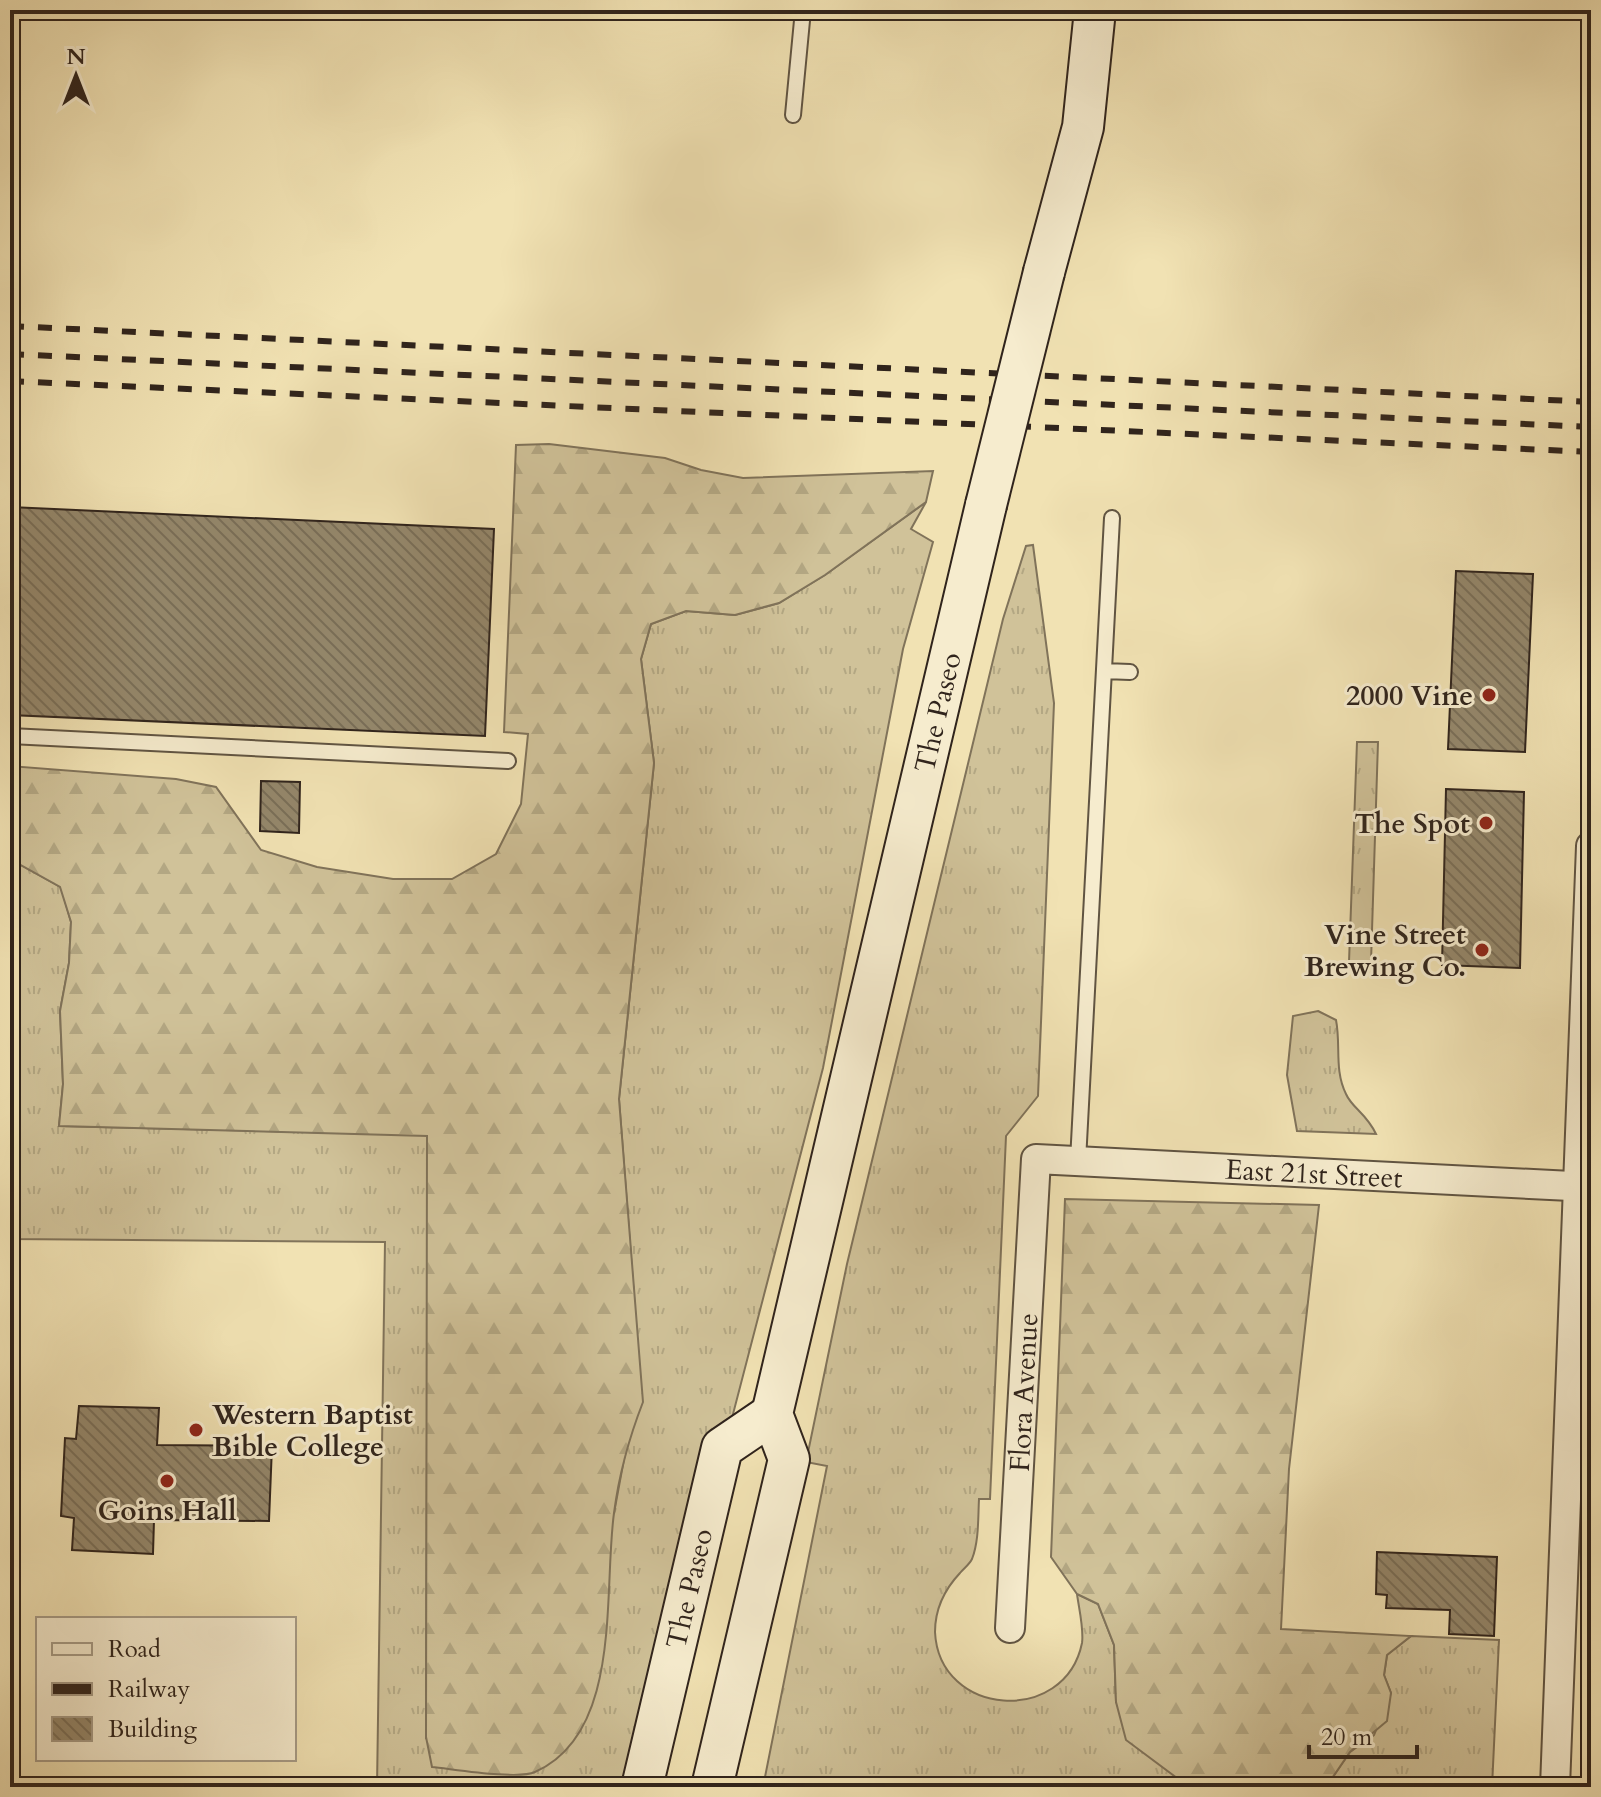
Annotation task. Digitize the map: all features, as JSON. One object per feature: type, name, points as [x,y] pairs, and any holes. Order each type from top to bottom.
[{"type":"main road","name":"The Paseo","points":[[642,1787],[722,1448],[772,1414],[986,505],[1083,127],[1095,10]]},
{"type":"main road","points":[[712,1787],[789,1459],[772,1414]]},
{"type":"street","points":[[1555,1787],[1584,1187],[1591,846]]},
{"type":"street","name":"East 21st Street","points":[[1036,1159],[1584,1187]]},
{"type":"street","name":"Flora Avenue","points":[[1010,1628],[1036,1159]]},
{"type":"lane","points":[[793,115],[803,10]]},
{"type":"lane","points":[[1078,1161],[1112,518]]},
{"type":"lane","points":[[1104,671],[1130,672]]},
{"type":"lane","points":[[10,736],[508,761]]},
{"type":"green space","points":[[549,444],[665,458],[701,470],[743,478],[933,471],[926,502],[825,575],[779,603],[735,615],[686,611],[651,624],[641,659],[654,763],[619,1099],[643,1402],[625,1456],[616,1499],[603,1658],[596,1694],[583,1726],[563,1753],[535,1772],[500,1774],[432,1767],[426,1737],[427,1136],[59,1126],[63,1084],[60,1011],[69,963],[71,922],[60,887],[10,859],[10,766],[176,779],[216,787],[261,850],[317,867],[393,879],[452,879],[496,854],[521,804],[528,734],[504,732],[516,445]]},
{"type":"green space","points":[[926,502],[911,529],[933,542],[903,649],[823,1068],[636,1787],[377,1787],[385,1242],[10,1239],[10,859],[61,887],[71,922],[69,963],[60,1011],[63,1084],[59,1126],[428,1135],[426,1737],[614,1513],[627,1443],[642,1402],[619,1099],[654,763],[641,659],[651,624],[686,611],[735,615],[779,603],[825,575]]},
{"type":"green space","points":[[1033,545],[1054,703],[1038,1096],[1006,1136],[990,1499],[979,1499],[977,1537],[972,1559],[945,1593],[935,1632],[942,1660],[957,1681],[979,1695],[1004,1700],[1029,1698],[1052,1688],[1071,1670],[1082,1643],[1077,1594],[1098,1604],[1114,1645],[1116,1702],[1189,1787],[763,1787],[827,1466],[806,1462],[847,1264],[1003,619],[1026,546]]},
{"type":"green space","points":[[1357,742],[1378,742],[1371,962],[1349,962]]},
{"type":"green space","points":[[1318,1011],[1336,1020],[1342,1085],[1376,1134],[1297,1131],[1287,1075],[1293,1016]]},
{"type":"green space","points":[[1065,1199],[1319,1205],[1289,1469],[1281,1629],[1411,1636],[1387,1655],[1384,1675],[1391,1693],[1387,1721],[1350,1752],[1326,1787],[1189,1787],[1126,1740],[1116,1702],[1114,1645],[1098,1604],[1077,1594],[1051,1557]]},
{"type":"green space","points":[[1411,1636],[1499,1640],[1492,1787],[1326,1787],[1350,1752],[1374,1735],[1391,1693],[1384,1675],[1387,1655]]},
{"type":"building","points":[[580,10],[756,10],[756,16]]},
{"type":"building","points":[[10,507],[494,529],[485,736],[10,715]]},
{"type":"building","points":[[1456,571],[1533,574],[1525,752],[1448,749]]},
{"type":"building","points":[[261,781],[300,782],[299,833],[260,831]]},
{"type":"building","points":[[1446,789],[1524,792],[1520,968],[1442,965]]},
{"type":"building","name":"Goins Hall","points":[[79,1406],[159,1408],[157,1445],[272,1446],[269,1521],[154,1520],[153,1554],[72,1550],[74,1518],[61,1516],[65,1438],[76,1439]]},
{"type":"building","points":[[1377,1552],[1497,1557],[1494,1636],[1449,1634],[1450,1610],[1386,1608],[1387,1595],[1376,1594]]},
{"type":"railway","points":[[10,326],[1591,402]]},
{"type":"railway","points":[[10,354],[1591,427]]},
{"type":"railway","points":[[10,381],[1591,452]]},
{"type":"place","name":"2000 Vine","points":[[1489,695]]},
{"type":"place","name":"The Spot","points":[[1486,823]]},
{"type":"place","name":"Vine Street Brewing Co.","points":[[1482,950]]},
{"type":"place","name":"Western Baptist Bible College","points":[[196,1430]]},
{"type":"place","name":"Goins Hall","points":[[167,1481]]}]
